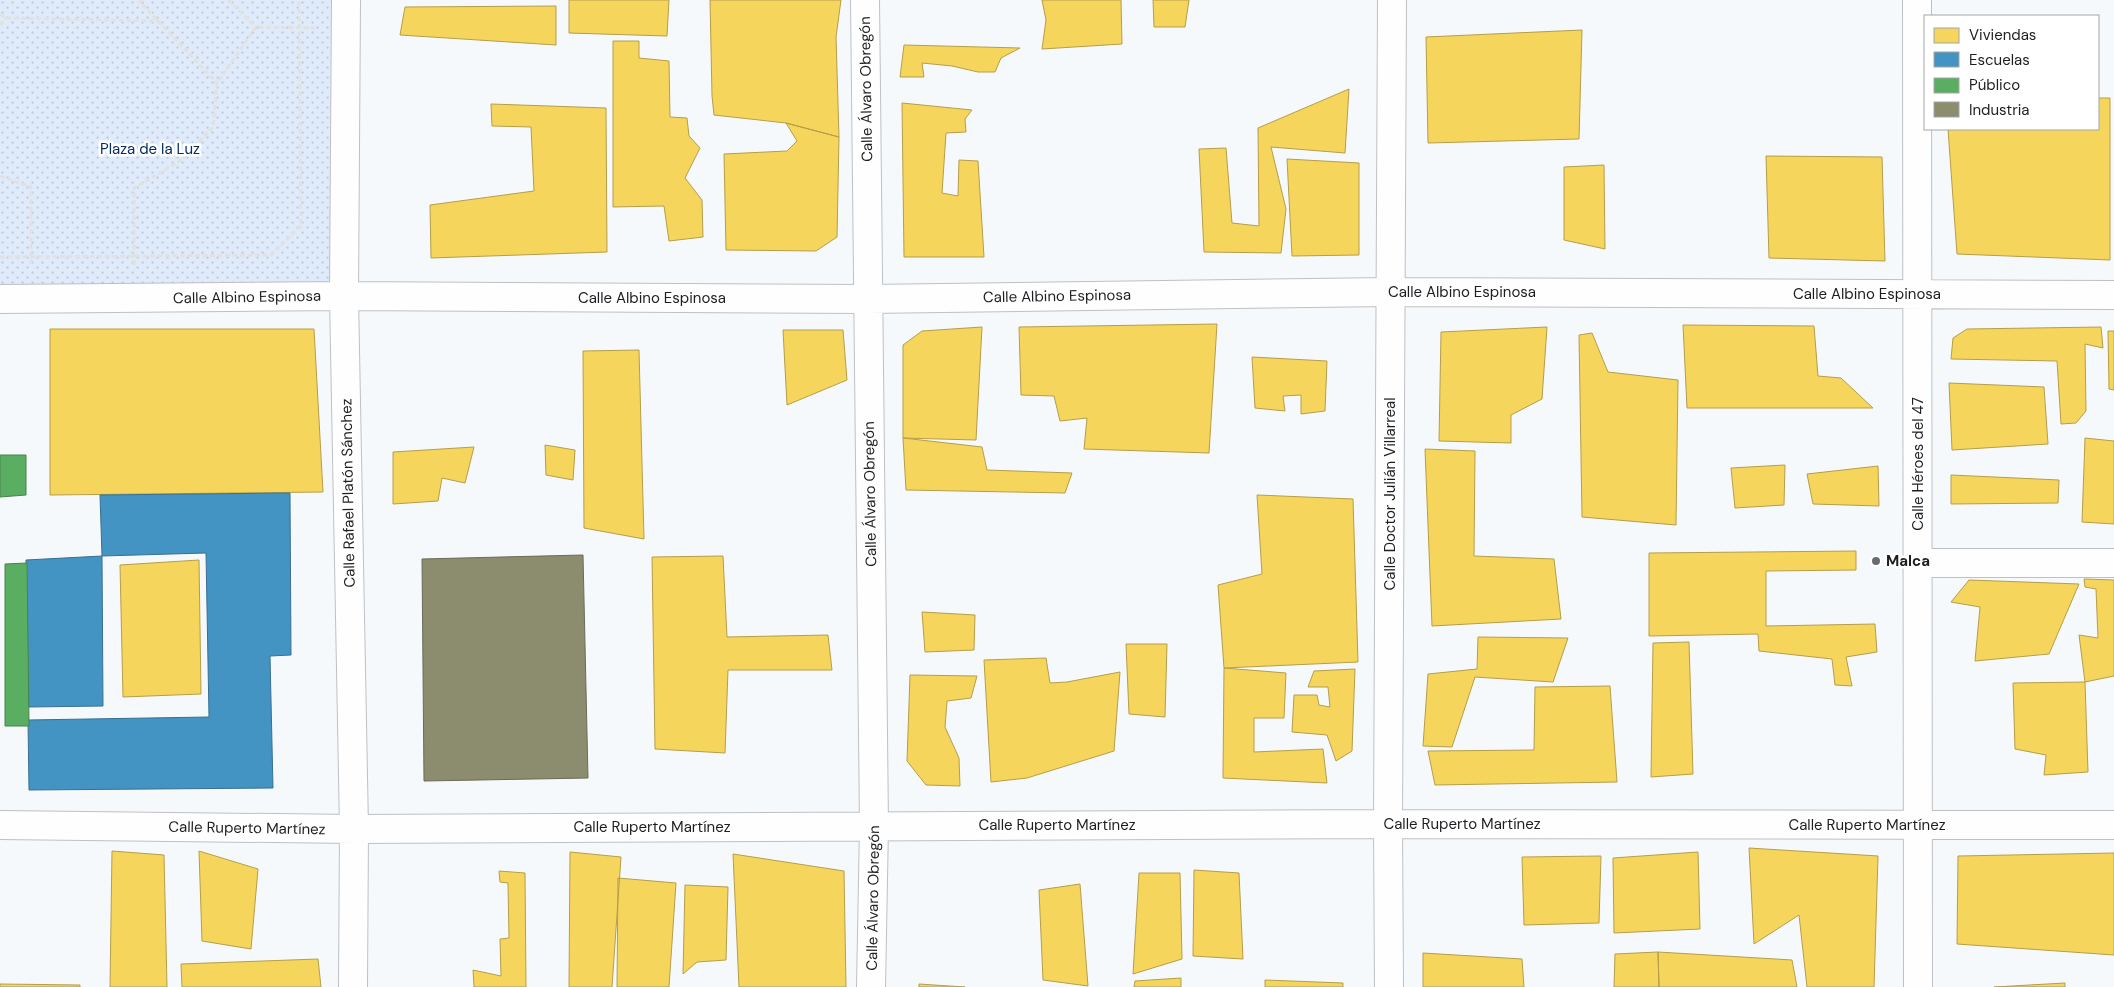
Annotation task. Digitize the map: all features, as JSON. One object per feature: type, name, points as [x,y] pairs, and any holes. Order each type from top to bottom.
[{"type":"street","name":"Calle Álvaro Obregón","points":[[865,0],[874,826],[871,987]]},
{"type":"street","name":"Calle Doctor Julián Villarreal","points":[[1389,987],[1392,0]]},
{"type":"street","name":"Calle Héroes del 47","points":[[1917,0],[1918,563],[1916,825],[1918,987]]},
{"type":"street","name":"Calle Rafael Platón Sánchez","points":[[346,13],[344,296],[354,829],[354,987]]},
{"type":"street","name":"Calle Albino Espinosa","points":[[0,299],[344,296],[868,299],[1390,292],[2114,295]]},
{"type":"street","points":[[1918,563],[2114,563]]},
{"type":"street","name":"Calle Ruperto Martínez","points":[[0,825],[354,829],[1388,824],[2114,825]]},
{"type":"path","points":[[142,0],[140,2],[218,83]]},
{"type":"path","points":[[228,0],[256,27],[299,28],[346,13]]},
{"type":"path","points":[[0,257],[271,255],[301,226],[299,0]]},
{"type":"path","points":[[0,14],[6,18],[158,21]]},
{"type":"path","points":[[0,25],[6,18]]},
{"type":"path","points":[[134,298],[134,188],[183,160],[213,127],[218,83],[256,27]]},
{"type":"path","points":[[0,176],[31,187],[32,299]]},
{"type":"green space","name":"Plaza de la Luz","points":[[0,0],[346,0],[344,296],[0,299]]},
{"type":"building: Viviendas","points":[[569,0],[669,0],[667,36],[569,33]]},
{"type":"building: Viviendas","points":[[710,0],[841,0],[836,37],[839,137],[786,123],[714,115]]},
{"type":"building: Viviendas","points":[[1042,0],[1121,0],[1122,44],[1042,49],[1046,20]]},
{"type":"building: Viviendas","points":[[1153,0],[1189,0],[1185,27],[1154,27]]},
{"type":"building: Viviendas","points":[[556,6],[556,45],[400,35],[405,7]]},
{"type":"building: Viviendas","points":[[1582,30],[1579,139],[1428,143],[1426,37]]},
{"type":"building: Viviendas","points":[[613,41],[639,41],[639,58],[669,61],[670,117],[687,118],[689,136],[700,148],[685,178],[702,200],[703,237],[669,241],[664,206],[613,207]]},
{"type":"building: Viviendas","points":[[904,45],[1020,48],[1001,58],[995,72],[978,72],[952,66],[922,63],[924,77],[900,77]]},
{"type":"building: Viviendas","points":[[1349,89],[1345,153],[1271,147],[1286,209],[1281,253],[1204,252],[1199,149],[1226,148],[1232,223],[1259,226],[1258,128]]},
{"type":"building: Viviendas","points":[[2099,98],[2110,98],[2110,260],[1957,254],[1948,130],[2099,130]]},
{"type":"building: Viviendas","points":[[902,103],[972,110],[965,119],[966,132],[946,133],[942,193],[958,196],[959,160],[978,161],[984,257],[904,257]]},
{"type":"building: Viviendas","points":[[491,104],[606,108],[607,252],[431,258],[430,205],[534,191],[531,127],[492,126]]},
{"type":"building: Viviendas","points":[[786,123],[839,137],[837,237],[816,251],[726,250],[724,154],[787,151],[797,141]]},
{"type":"building: Viviendas","points":[[1766,156],[1882,157],[1885,261],[1769,258]]},
{"type":"building: Viviendas","points":[[1287,159],[1359,163],[1359,255],[1292,256]]},
{"type":"building: Viviendas","points":[[1604,165],[1605,249],[1564,240],[1564,167]]},
{"type":"building: Viviendas","points":[[1217,324],[1209,453],[1084,449],[1087,418],[1060,421],[1054,396],[1021,395],[1019,327]]},
{"type":"building: Viviendas","points":[[1683,325],[1814,326],[1818,376],[1841,378],[1873,408],[1687,408]]},
{"type":"building: Viviendas","points":[[982,327],[976,440],[903,438],[903,345],[922,331]]},
{"type":"building: Viviendas","points":[[1547,327],[1542,399],[1511,415],[1511,443],[1439,441],[1441,332]]},
{"type":"building: Viviendas","points":[[2101,327],[2103,348],[2085,344],[2086,411],[2076,423],[2061,424],[2057,361],[1951,359],[1953,338],[1967,329]]},
{"type":"building: Viviendas","points":[[50,329],[314,329],[323,492],[50,495]]},
{"type":"building: Viviendas","points":[[783,330],[843,330],[847,380],[787,405]]},
{"type":"building: Viviendas","points":[[2108,331],[2114,331],[2114,390],[2109,389]]},
{"type":"building: Viviendas","points":[[1592,333],[1608,372],[1678,380],[1676,525],[1582,517],[1579,335]]},
{"type":"building: Viviendas","points":[[639,350],[644,539],[584,528],[583,351]]},
{"type":"building: Viviendas","points":[[1252,357],[1327,361],[1325,411],[1301,414],[1301,395],[1283,396],[1285,411],[1255,408]]},
{"type":"building: Viviendas","points":[[1949,383],[2044,387],[2048,444],[1952,450]]},
{"type":"building: Viviendas","points":[[903,438],[982,447],[987,470],[1072,473],[1065,493],[906,490]]},
{"type":"building: Viviendas","points":[[2085,438],[2114,441],[2114,524],[2082,522]]},
{"type":"building: Viviendas","points":[[545,445],[575,450],[573,480],[546,475]]},
{"type":"building: Viviendas","points":[[474,447],[465,483],[442,478],[438,501],[393,504],[393,452]]},
{"type":"building: Viviendas","points":[[1425,449],[1475,451],[1474,556],[1554,559],[1561,619],[1432,626]]},
{"type":"building: Viviendas","points":[[1785,465],[1784,505],[1735,508],[1731,468]]},
{"type":"building: Viviendas","points":[[1878,466],[1879,506],[1813,504],[1807,474]]},
{"type":"building: Viviendas","points":[[1951,475],[2059,480],[2058,503],[1951,504]]},
{"type":"building: Viviendas","points":[[1257,495],[1353,499],[1358,662],[1224,668],[1218,585],[1262,574]]},
{"type":"building: Viviendas","points":[[1856,551],[1856,570],[1766,571],[1766,626],[1875,624],[1877,652],[1846,657],[1852,686],[1835,685],[1832,659],[1759,651],[1758,634],[1649,636],[1649,553]]},
{"type":"building: Viviendas","points":[[723,556],[727,637],[828,635],[832,670],[728,670],[725,753],[655,749],[652,557]]},
{"type":"building: Viviendas","points":[[199,560],[201,694],[123,697],[120,565]]},
{"type":"building: Viviendas","points":[[2084,579],[2114,580],[2114,676],[2085,682],[2079,635],[2098,638],[2096,589],[2085,587]]},
{"type":"building: Viviendas","points":[[1969,580],[2079,584],[2049,654],[1975,661],[1980,607],[1951,602]]},
{"type":"building: Viviendas","points":[[922,612],[975,615],[974,650],[925,652]]},
{"type":"building: Viviendas","points":[[1478,637],[1568,638],[1553,682],[1475,677],[1452,747],[1423,746],[1428,674],[1477,669]]},
{"type":"building: Viviendas","points":[[1689,642],[1693,774],[1651,777],[1653,643]]},
{"type":"building: Viviendas","points":[[1126,644],[1167,644],[1165,717],[1129,714]]},
{"type":"building: Viviendas","points":[[1046,658],[1050,683],[1067,682],[1120,672],[1114,751],[1027,778],[991,782],[984,660]]},
{"type":"building: Viviendas","points":[[1224,668],[1286,673],[1284,718],[1254,718],[1254,752],[1323,749],[1327,783],[1223,778]]},
{"type":"building: Viviendas","points":[[1355,669],[1352,751],[1336,761],[1327,735],[1292,732],[1294,695],[1317,695],[1319,705],[1330,707],[1328,687],[1308,687],[1314,671]]},
{"type":"building: Viviendas","points":[[910,675],[977,676],[971,698],[947,701],[945,727],[959,758],[960,786],[926,785],[907,761]]},
{"type":"building: Viviendas","points":[[2085,682],[2088,772],[2044,775],[2046,755],[2015,749],[2013,683]]},
{"type":"building: Viviendas","points":[[1610,686],[1617,782],[1435,785],[1428,751],[1534,750],[1535,687]]},
{"type":"building: Viviendas","points":[[1749,848],[1878,856],[1874,987],[1807,987],[1799,915],[1754,944]]},
{"type":"building: Viviendas","points":[[112,851],[164,855],[167,987],[110,987]]},
{"type":"building: Viviendas","points":[[199,851],[258,869],[251,949],[202,941]]},
{"type":"building: Viviendas","points":[[570,852],[621,857],[612,987],[569,987]]},
{"type":"building: Viviendas","points":[[1698,852],[1700,929],[1614,933],[1613,858]]},
{"type":"building: Viviendas","points":[[2114,853],[2114,955],[1957,944],[1958,856]]},
{"type":"building: Viviendas","points":[[733,854],[844,871],[846,987],[739,987]]},
{"type":"building: Viviendas","points":[[1601,856],[1599,923],[1524,925],[1522,857]]},
{"type":"building: Viviendas","points":[[1194,870],[1239,873],[1243,959],[1193,956]]},
{"type":"building: Viviendas","points":[[499,871],[525,873],[526,987],[474,987],[473,970],[501,976],[500,939],[509,938],[508,883],[500,882]]},
{"type":"building: Viviendas","points":[[1139,873],[1180,873],[1182,959],[1133,974]]},
{"type":"building: Viviendas","points":[[618,878],[676,883],[669,987],[617,987]]},
{"type":"building: Viviendas","points":[[1080,884],[1088,986],[1043,980],[1039,890]]},
{"type":"building: Viviendas","points":[[685,885],[728,887],[726,960],[697,962],[683,974]]},
{"type":"building: Viviendas","points":[[1658,952],[1659,987],[1614,987],[1615,954]]},
{"type":"building: Viviendas","points":[[1658,952],[1792,960],[1797,987],[1659,987]]},
{"type":"building: Viviendas","points":[[1423,953],[1522,959],[1524,987],[1423,987]]},
{"type":"building: Viviendas","points":[[318,959],[321,987],[182,987],[181,964]]},
{"type":"building: Viviendas","points":[[1181,978],[1181,987],[1134,987],[1135,981]]},
{"type":"building: Viviendas","points":[[1265,980],[1343,983],[1343,987],[1265,987]]},
{"type":"building: Viviendas","points":[[2065,983],[2065,987],[1994,987]]},
{"type":"building: Viviendas","points":[[0,984],[80,985],[80,987],[0,987]]},
{"type":"building: Viviendas","points":[[919,984],[965,987],[919,987]]},
{"type":"building: Escuelas","points":[[290,493],[291,655],[270,656],[273,788],[29,790],[28,720],[209,717],[206,553],[102,556],[100,495]]},
{"type":"building: Escuelas","points":[[102,556],[103,706],[28,707],[26,560]]},
{"type":"building: Público","points":[[0,455],[26,455],[26,495],[0,497]]},
{"type":"building: Público","points":[[27,563],[29,726],[5,726],[5,564]]},
{"type":"building: Industria","points":[[583,555],[588,778],[424,781],[422,559]]},
{"type":"place","name":"Malca","points":[[1876,561]]}]
